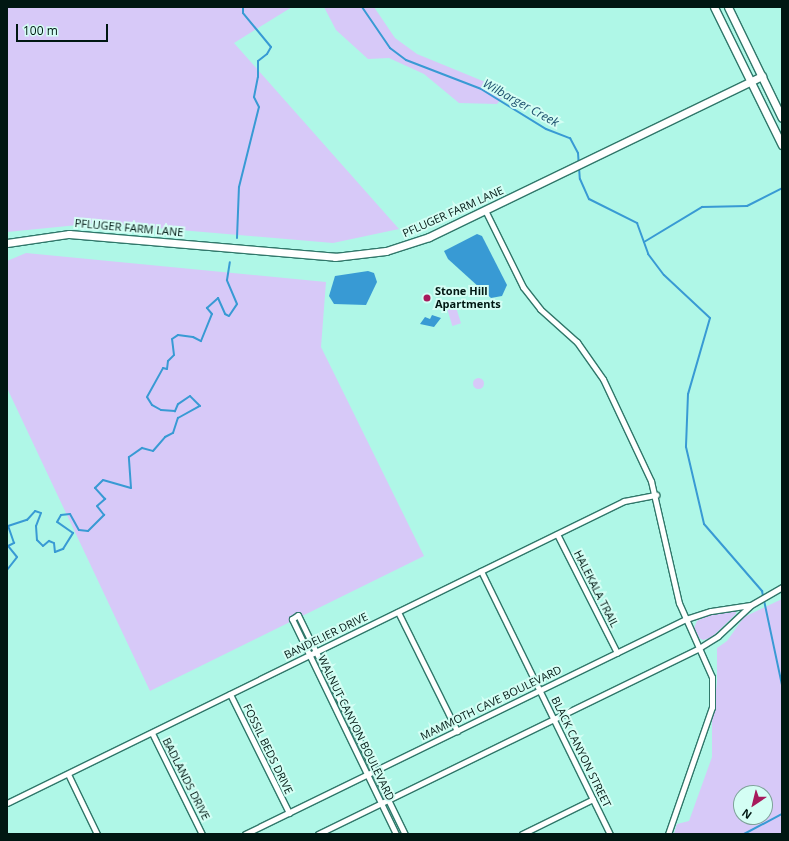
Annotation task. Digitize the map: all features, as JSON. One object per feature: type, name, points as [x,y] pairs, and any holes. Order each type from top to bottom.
[{"type":"street","points":[[714,7],[782,145]]},
{"type":"street","points":[[728,7],[782,118]]},
{"type":"street","name":"PFLUGER FARM LANE","points":[[7,243],[69,234],[334,257],[386,251],[429,237],[762,76]]},
{"type":"street","points":[[485,210],[523,287],[540,309],[577,342],[590,358],[638,451],[656,495],[677,596],[712,677],[712,707],[668,834]]},
{"type":"street","name":"BANDELIER DRIVE","points":[[7,803],[624,501],[656,495]]},
{"type":"street","name":"HALEKALA TRAIL","points":[[558,534],[617,653]]},
{"type":"street","name":"BLACK CANYON STREET","points":[[481,571],[540,690],[552,719],[610,834]]},
{"type":"street","name":"MAMMOTH CAVE BOULEVARD","points":[[318,834],[699,648],[718,636],[751,605],[782,588]]},
{"type":"street","name":"MAMMOTH CAVE BOULEVARD","points":[[775,593],[782,592]]},
{"type":"street","name":"MAMMOTH CAVE BOULEVARD","points":[[245,834],[686,619],[711,611],[751,605]]},
{"type":"street","points":[[398,612],[457,731]]},
{"type":"street","name":"WALNUT CANYON BOULEVARD","points":[[396,834],[292,619],[298,615],[405,834]]},
{"type":"street","name":"FOSSIL BEDS DRIVE","points":[[230,694],[289,813]]},
{"type":"street","name":"BADLANDS DRIVE","points":[[152,733],[202,834]]},
{"type":"street","points":[[68,774],[97,834]]},
{"type":"street","points":[[522,834],[593,799]]},
{"type":"shaded area","points":[[7,7],[292,7],[234,43],[399,229],[333,243],[98,223],[7,232]]},
{"type":"shaded area","points":[[324,7],[374,7],[395,38],[417,54],[495,86],[505,94],[497,104],[459,103],[424,74],[389,58],[368,59],[336,30]]},
{"type":"shaded area","points":[[26,253],[326,282],[321,347],[424,556],[150,691],[7,388],[7,261]]},
{"type":"shaded area","points":[[456,307],[461,323],[452,326],[447,310]]},
{"type":"shaded area","points":[[478,377],[482,379],[484,383],[482,387],[478,389],[474,387],[472,383],[474,379]]},
{"type":"shaded area","points":[[782,599],[782,834],[674,834],[677,824],[689,821],[712,757],[712,721],[717,682],[717,648],[727,641],[744,617]]},
{"type":"shaded area","points":[[736,611],[736,614],[711,638],[703,640],[699,638],[694,628],[697,621],[711,614]]},
{"type":"water","points":[[477,234],[482,236],[507,285],[502,296],[491,298],[448,259],[444,251]]},
{"type":"water","points":[[368,271],[374,273],[377,282],[366,305],[334,304],[329,296],[335,276]]},
{"type":"water","points":[[432,315],[441,318],[434,327],[420,324],[425,317],[430,319]]},
{"type":"waterway","points":[[237,238],[239,187],[259,107],[254,97],[258,77],[258,61],[267,54],[271,47],[243,13],[243,7]]},
{"type":"waterway","name":"Wilbarger Creek","points":[[362,7],[390,48],[406,60],[481,89],[546,129],[570,138],[578,153],[580,179],[589,199],[637,223],[648,254],[664,275],[710,318],[688,394],[686,447],[704,524],[762,591],[782,685]]},
{"type":"waterway","points":[[644,242],[702,207],[747,206],[782,188]]},
{"type":"waterway","points":[[7,570],[17,557],[8,546],[14,543],[8,526],[27,520],[35,511],[41,513],[36,526],[37,540],[43,546],[49,541],[54,543],[55,552],[63,549],[73,533],[57,522],[61,515],[70,514],[79,530],[88,531],[104,515],[97,506],[105,499],[95,488],[103,480],[131,488],[129,457],[142,448],[153,451],[165,437],[173,433],[178,418],[200,406],[190,396],[178,404],[175,411],[161,410],[152,405],[147,397],[163,368],[167,369],[168,361],[174,355],[172,339],[178,335],[193,337],[201,341],[212,314],[207,308],[218,298],[225,314],[229,316],[237,304],[227,280],[230,262]]},
{"type":"waterway","name":"Wilbarger Creek","points":[[744,834],[782,814]]},
{"type":"place","name":"Stone Hill Apartments","points":[[427,298]]}]
